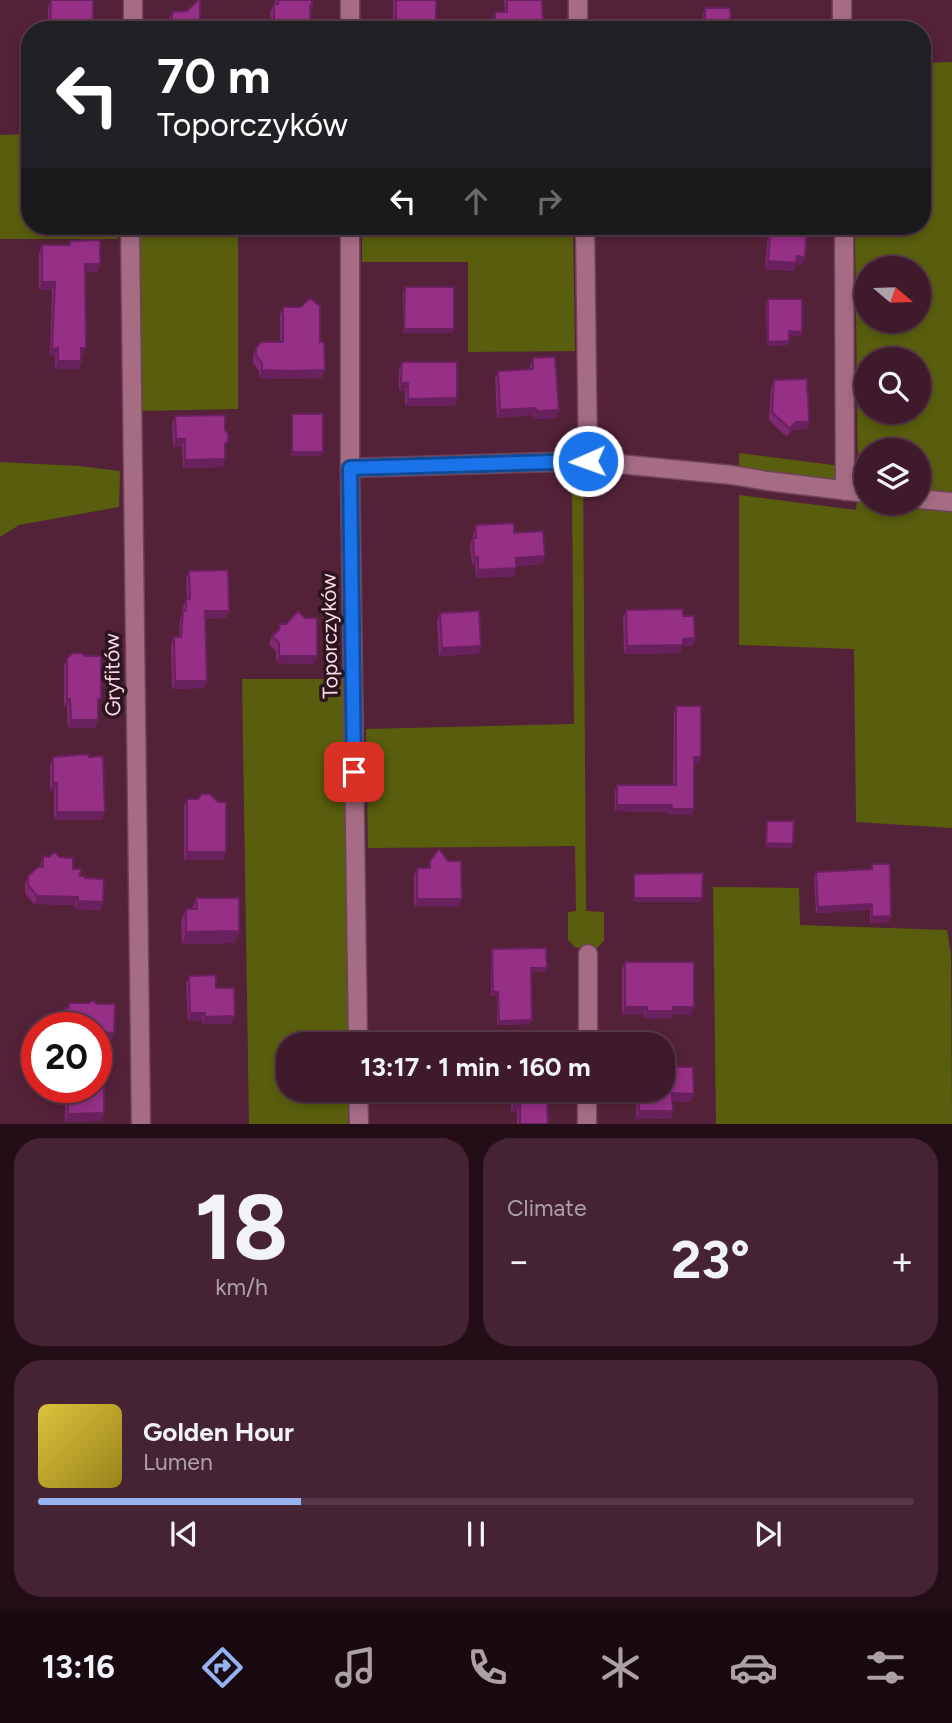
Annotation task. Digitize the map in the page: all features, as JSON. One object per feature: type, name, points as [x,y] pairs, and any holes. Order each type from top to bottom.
[{"type":"street","points":[[133,0],[133,21]]},
{"type":"street","points":[[350,0],[350,21]]},
{"type":"street","points":[[578,0],[578,21]]},
{"type":"street","points":[[842,0],[842,21]]},
{"type":"street","name":"Gryfitów","points":[[130,235],[141,1124]]},
{"type":"street","name":"Toporczyków","points":[[350,235],[350,468],[358,1032]]},
{"type":"street","points":[[585,235],[588,461]]},
{"type":"street","points":[[844,235],[845,491]]},
{"type":"street","points":[[350,468],[588,461],[732,475],[854,492]]},
{"type":"street","points":[[931,500],[952,502]]},
{"type":"street","points":[[588,954],[588,1032]]},
{"type":"street","points":[[358,1102],[359,1124]]},
{"type":"street","points":[[587,1102],[587,1124]]},
{"type":"green space","points":[[952,62],[952,493],[931,490],[931,438],[857,438],[857,424],[931,424],[931,347],[856,347],[856,333],[931,333],[931,256],[855,256],[855,235],[931,235],[931,63]]},
{"type":"green space","points":[[21,134],[21,235],[118,235],[118,239],[0,239],[0,135]]},
{"type":"green space","points":[[138,235],[238,235],[238,409],[140,411]]},
{"type":"green space","points":[[362,235],[573,235],[575,351],[468,352],[468,262],[362,262]]},
{"type":"green space","points":[[739,453],[841,466],[835,483],[739,472]]},
{"type":"green space","points":[[0,462],[120,471],[119,507],[19,525],[0,537]]},
{"type":"green space","points":[[563,469],[583,470],[586,911],[604,912],[604,941],[596,949],[586,946],[576,948],[568,940],[568,912],[576,911],[575,846],[368,848],[366,729],[574,724],[572,489],[560,478]]},
{"type":"green space","points":[[739,495],[854,510],[854,515],[931,515],[931,507],[952,510],[952,828],[856,822],[854,649],[739,645]]},
{"type":"green space","points":[[242,679],[345,679],[348,1032],[276,1032],[276,1102],[348,1102],[348,1124],[249,1124]]},
{"type":"green space","points":[[713,887],[799,888],[800,925],[947,930],[951,955],[952,1124],[716,1124]]},
{"type":"building","points":[[51,0],[93,0],[93,21],[50,21]]},
{"type":"building","points":[[200,0],[200,21],[172,21],[172,12],[187,11]]},
{"type":"building","points":[[278,0],[312,0],[311,21],[274,21],[274,4],[278,4]]},
{"type":"building","points":[[396,0],[436,0],[436,21],[396,21]]},
{"type":"building","points":[[507,0],[542,0],[543,21],[495,21],[495,12],[507,12]]},
{"type":"building","points":[[705,8],[730,8],[731,21],[705,21]]},
{"type":"building","points":[[770,235],[806,235],[805,257],[797,256],[796,263],[768,261]]},
{"type":"building","points":[[100,240],[100,264],[85,264],[86,348],[81,348],[81,361],[58,361],[58,348],[52,349],[55,282],[42,282],[42,245],[70,245],[70,241]]},
{"type":"building","points":[[405,287],[454,287],[454,329],[404,329]]},
{"type":"building","points":[[310,298],[320,306],[320,342],[324,342],[325,370],[262,370],[256,348],[261,342],[283,342],[283,307],[301,307]]},
{"type":"building","points":[[768,299],[802,299],[802,332],[789,331],[789,341],[768,342]]},
{"type":"building","points":[[555,357],[559,410],[500,410],[498,371],[533,369],[533,358]]},
{"type":"building","points":[[402,362],[457,362],[457,398],[408,399],[408,383],[401,383]]},
{"type":"building","points":[[807,379],[809,422],[796,422],[790,429],[772,412],[774,380]]},
{"type":"building","points":[[292,414],[323,414],[323,452],[292,452]]},
{"type":"building","points":[[225,415],[228,441],[225,444],[225,459],[185,460],[185,439],[176,439],[175,416]]},
{"type":"building","points":[[514,523],[514,533],[543,531],[545,556],[516,558],[516,568],[478,570],[473,538],[476,538],[476,525]]},
{"type":"building","points":[[228,570],[229,611],[205,611],[207,681],[175,681],[174,637],[181,637],[183,611],[186,610],[186,599],[190,599],[189,571]]},
{"type":"building","points":[[683,609],[683,616],[694,616],[695,638],[683,639],[683,645],[627,646],[626,610]]},
{"type":"building","points":[[298,611],[305,618],[317,618],[317,656],[279,656],[279,643],[272,636],[279,630],[280,624],[286,624]]},
{"type":"building","points":[[479,611],[481,646],[442,648],[440,613]]},
{"type":"building","points":[[73,653],[101,656],[98,720],[71,720],[70,699],[67,699],[67,658]]},
{"type":"building","points":[[676,706],[701,706],[701,757],[694,757],[694,809],[671,809],[672,805],[617,805],[617,785],[676,785]]},
{"type":"building","points":[[89,754],[89,757],[103,756],[105,812],[57,812],[57,783],[53,783],[53,757]]},
{"type":"building","points":[[202,794],[210,794],[218,802],[226,802],[226,852],[187,852],[187,799],[198,799]]},
{"type":"building","points":[[767,821],[794,821],[793,844],[766,843]]},
{"type":"building","points":[[439,849],[448,861],[461,861],[462,899],[417,899],[417,868],[430,868],[430,861]]},
{"type":"building","points":[[55,852],[59,857],[73,858],[73,869],[81,869],[80,876],[104,879],[103,902],[78,901],[78,897],[37,896],[28,885],[28,876],[38,867],[43,867],[43,856],[49,857]]},
{"type":"building","points":[[872,864],[890,864],[891,916],[872,917],[872,904],[818,907],[816,872],[872,869]]},
{"type":"building","points":[[703,873],[702,898],[634,898],[634,874]]},
{"type":"building","points":[[196,898],[239,898],[239,931],[186,932],[186,909],[197,909]]},
{"type":"building","points":[[546,948],[547,968],[531,968],[532,1020],[499,1021],[498,992],[493,992],[492,949]]},
{"type":"building","points":[[625,962],[694,962],[694,1007],[673,1007],[673,1011],[647,1011],[647,1007],[625,1007]]},
{"type":"building","points":[[216,975],[216,988],[234,988],[235,1016],[205,1017],[205,1013],[190,1013],[189,976]]},
{"type":"building","points":[[93,1000],[97,1004],[115,1004],[114,1033],[112,1012],[65,1012],[65,1008],[69,1008],[69,1003],[89,1003]]},
{"type":"building","points":[[675,1067],[693,1067],[694,1094],[675,1093]]},
{"type":"building","points":[[547,1102],[548,1124],[520,1124],[520,1104],[514,1104]]},
{"type":"building","points":[[639,1102],[672,1102],[673,1111],[639,1111]]},
{"type":"building","points":[[68,1103],[104,1103],[104,1113],[68,1114]]},
{"type":"route","points":[[354,772],[350,468],[588,461]]}]
